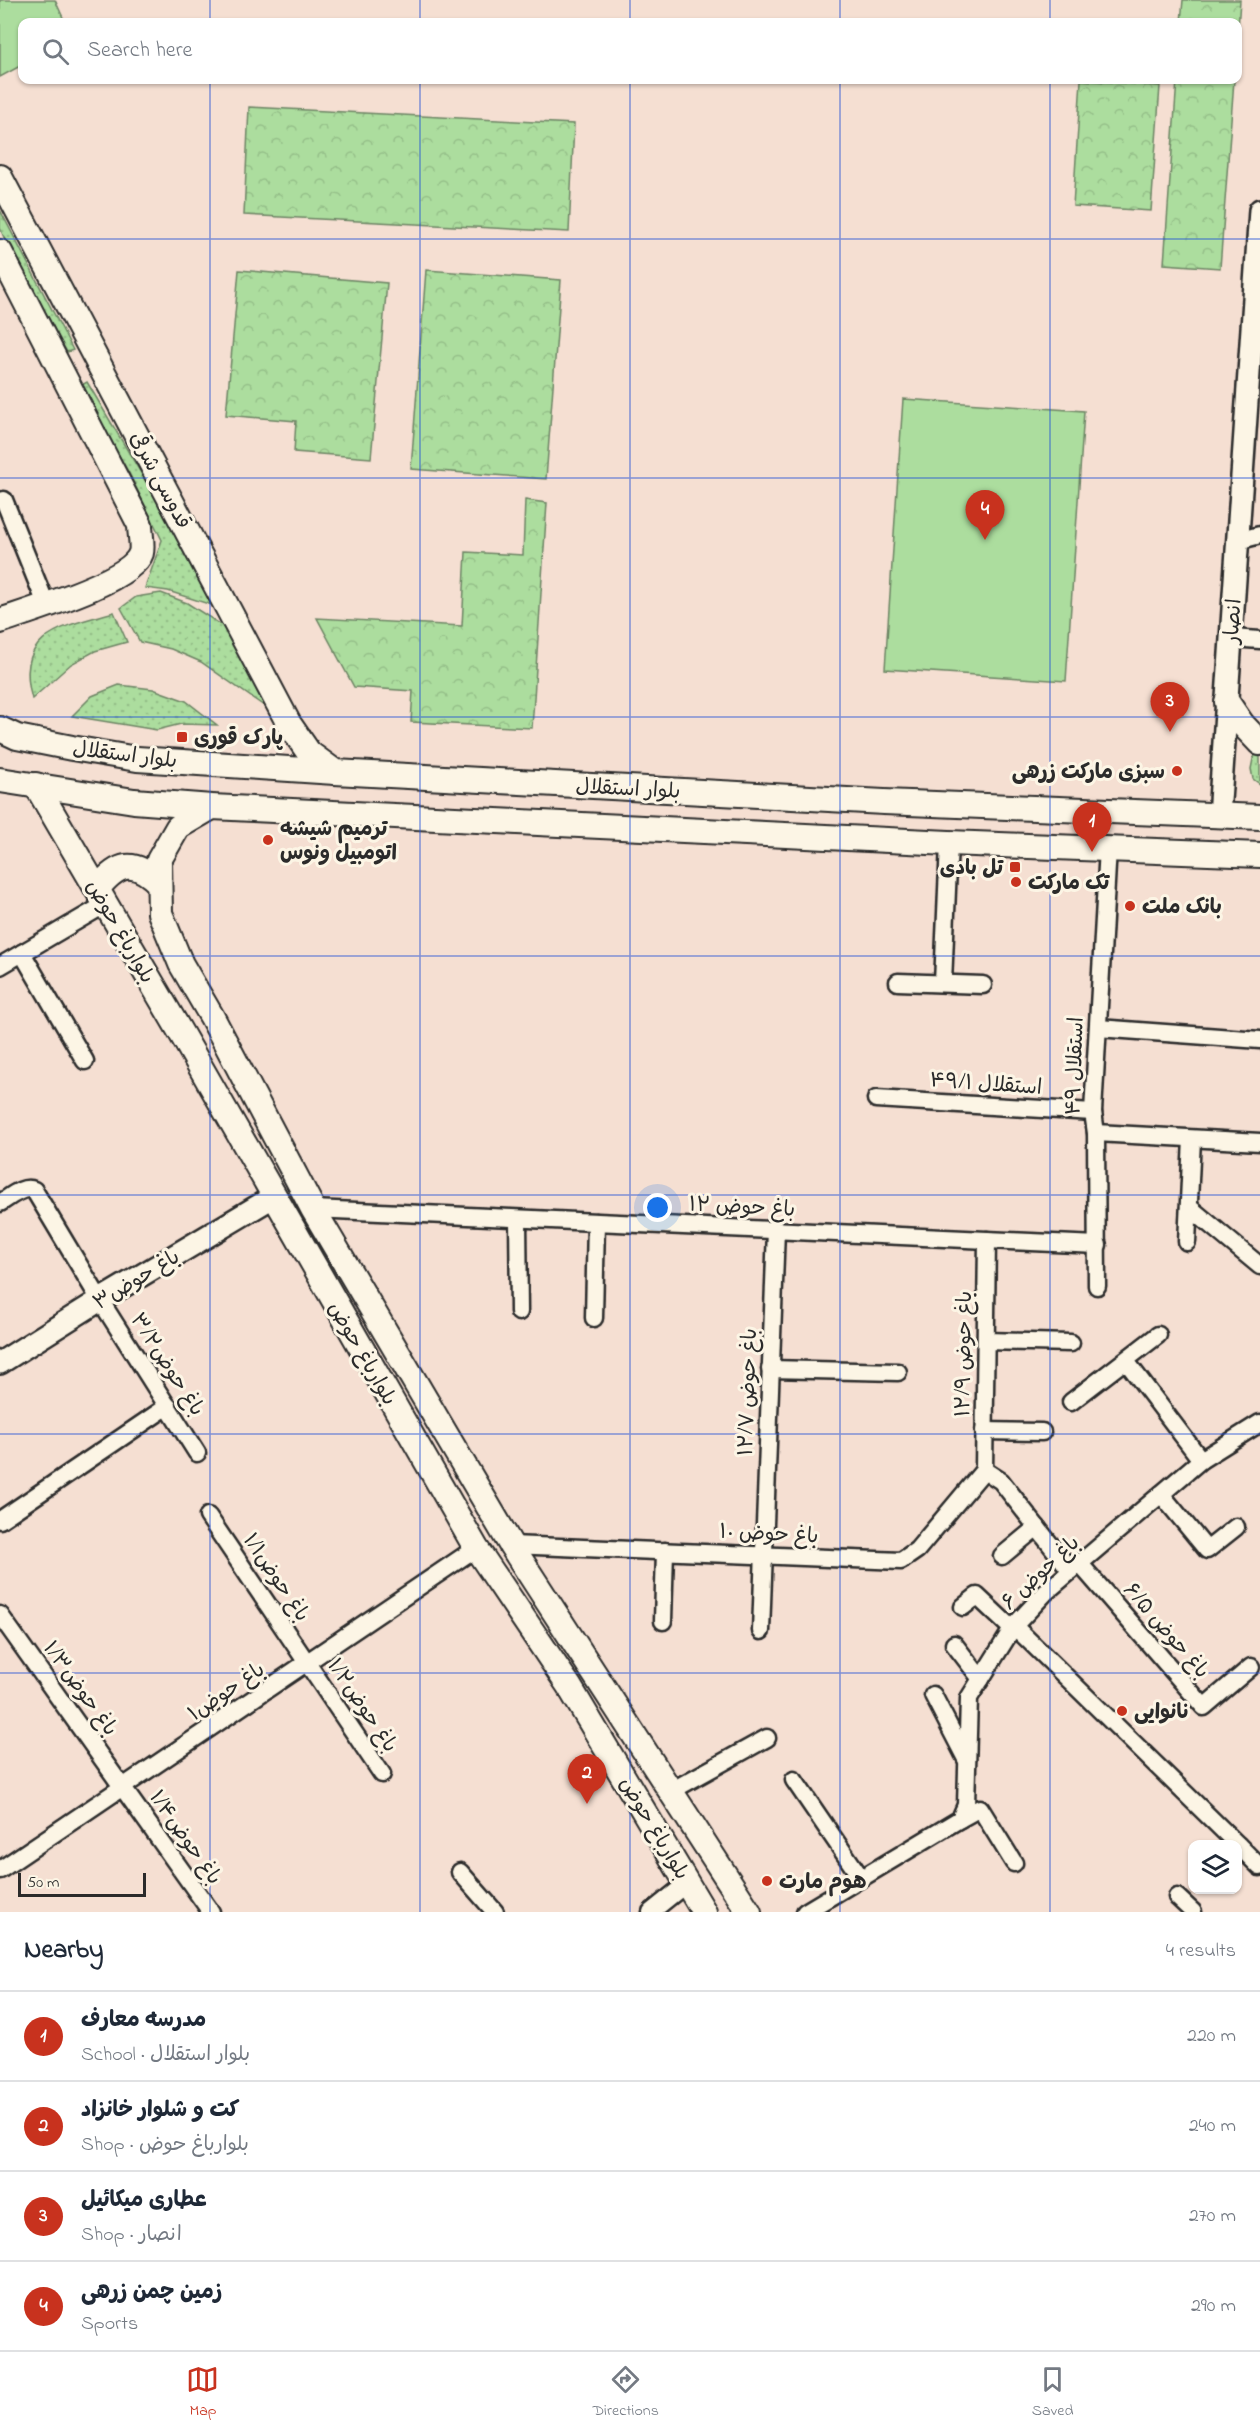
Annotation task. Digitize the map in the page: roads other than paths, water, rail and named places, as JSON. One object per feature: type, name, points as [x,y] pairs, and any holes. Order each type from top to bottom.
[{"type":"main road","name":"قدوسی شرقی","points":[[0,177],[298,738],[309,753],[335,772]]},
{"type":"main road","name":"قدوسی شرقی","points":[[0,252],[66,385],[140,525],[141,553],[132,565],[113,579],[0,621]]},
{"type":"main road","points":[[66,385],[104,370]]},
{"type":"main road","points":[[1227,702],[1242,724],[1260,743]]},
{"type":"main road","name":"بلوار استقلال","points":[[0,729],[28,739],[137,759],[884,802],[1260,817]]},
{"type":"main road","name":"بلوار استقلال","points":[[0,780],[134,801],[212,807],[949,843],[1260,855]]},
{"type":"main road","name":"بلوارباغ حوض","points":[[36,785],[476,1548],[561,1674],[704,1912]]},
{"type":"main road","points":[[883,838],[884,802]]},
{"type":"main road","name":"بلوارباغ حوض","points":[[212,807],[178,827],[159,860],[160,913],[182,964],[312,1209],[511,1545],[749,1912]]},
{"type":"main road","points":[[101,897],[110,873],[128,867],[146,870],[159,883]]},
{"type":"main road","points":[[181,1033],[212,1017]]},
{"type":"main road","points":[[561,1674],[585,1656]]},
{"type":"street","name":"انصار","points":[[1219,816],[1260,210]]},
{"type":"street","points":[[4,500],[46,604]]},
{"type":"street","points":[[1237,541],[1260,535]]},
{"type":"street","points":[[1231,638],[1260,640]]},
{"type":"street","points":[[943,982],[949,843]]},
{"type":"street","name":"۴۹ استقلال","points":[[1097,1287],[1096,1133],[1093,1112],[1108,848]]},
{"type":"street","points":[[0,966],[101,897]]},
{"type":"street","points":[[22,953],[86,1062]]},
{"type":"street","points":[[898,982],[983,985]]},
{"type":"street","points":[[1098,1028],[1260,1040]]},
{"type":"street","name":"۴۹/۱ استقلال","points":[[876,1099],[1093,1112]]},
{"type":"street","points":[[1096,1133],[1260,1142]]},
{"type":"street","points":[[1187,1242],[1192,1139]]},
{"type":"street","name":"باغ حوض۳/۲","points":[[0,1203],[29,1188],[34,1190],[197,1453]]},
{"type":"street","name":"باغ حوض۳","points":[[0,1363],[100,1299],[273,1197]]},
{"type":"street","points":[[1189,1207],[1260,1266]]},
{"type":"street","name":"۱۲ باغ حوض","points":[[312,1209],[1098,1245]]},
{"type":"street","points":[[518,1219],[519,1312]]},
{"type":"street","points":[[594,1318],[596,1222]]},
{"type":"street","name":"۱۲/۷ باغ حوض","points":[[761,1631],[776,1230]]},
{"type":"street","name":"۱۲/۹ باغ حوض","points":[[984,1470],[987,1240]]},
{"type":"street","points":[[1071,1402],[1158,1335]]},
{"type":"street","points":[[986,1341],[1071,1342]]},
{"type":"street","points":[[1126,1361],[1201,1460]]},
{"type":"street","points":[[770,1369],[898,1372]]},
{"type":"street","points":[[0,1520],[168,1406]]},
{"type":"street","name":"۶ باغ حوض","points":[[960,1819],[966,1805],[969,1698],[1013,1628],[1045,1593],[1201,1460],[1260,1424]]},
{"type":"street","points":[[984,1431],[1041,1432]]},
{"type":"street","points":[[984,1470],[1001,1481],[1037,1527],[1075,1568]]},
{"type":"street","name":"۱۰ باغ حوض","points":[[511,1545],[901,1561],[917,1550],[984,1470]]},
{"type":"street","points":[[1161,1494],[1207,1550],[1236,1527]]},
{"type":"street","name":"باغ حوض۱/۱","points":[[208,1516],[307,1663]]},
{"type":"street","points":[[1002,1556],[1037,1527]]},
{"type":"street","name":"باغ حوض۱","points":[[0,1870],[476,1548]]},
{"type":"street","points":[[663,1621],[665,1551]]},
{"type":"street","name":"۶/۵ باغ حوض","points":[[1075,1568],[1204,1707],[1251,1667]]},
{"type":"street","points":[[963,1607],[977,1596],[1232,1840]]},
{"type":"street","name":"باغ حوض۱/۳","points":[[0,1615],[124,1787]]},
{"type":"street","points":[[954,1644],[981,1679]]},
{"type":"street","name":"باغ حوض۱/۲","points":[[307,1663],[382,1774]]},
{"type":"street","points":[[933,1695],[968,1762]]},
{"type":"street","points":[[671,1791],[767,1738]]},
{"type":"street","points":[[794,1780],[861,1878]]},
{"type":"street","name":"باغ حوض۱/۴","points":[[124,1787],[211,1912]]},
{"type":"street","points":[[805,1912],[980,1808],[1014,1863]]},
{"type":"street","points":[[1242,1850],[1260,1867]]},
{"type":"street","points":[[460,1872],[495,1912]]},
{"type":"street","points":[[651,1912],[687,1883]]},
{"type":"street","points":[[1177,1897],[1193,1912]]},
{"type":"place","name":"زمین چمن زرهی","points":[[985,540]]},
{"type":"place","name":"عطاری میکائیل","points":[[1170,732]]},
{"type":"place","name":"پارک قوری","points":[[182,737]]},
{"type":"place","name":"سبزی مارکت زرهی","points":[[1177,771]]},
{"type":"place","name":"ترمیم شیشه اتومبیل ونوس","points":[[268,840]]},
{"type":"place","name":"مدرسه معارف","points":[[1092,852]]},
{"type":"place","name":"تل بادی","points":[[1015,867]]},
{"type":"place","name":"تک مارکت","points":[[1016,882]]},
{"type":"place","name":"بانک ملت","points":[[1130,906]]},
{"type":"place","name":"نانوایی","points":[[1122,1711]]},
{"type":"place","name":"کت و شلوار خانزاد","points":[[587,1804]]},
{"type":"place","name":"هوم مارت","points":[[767,1881]]}]
